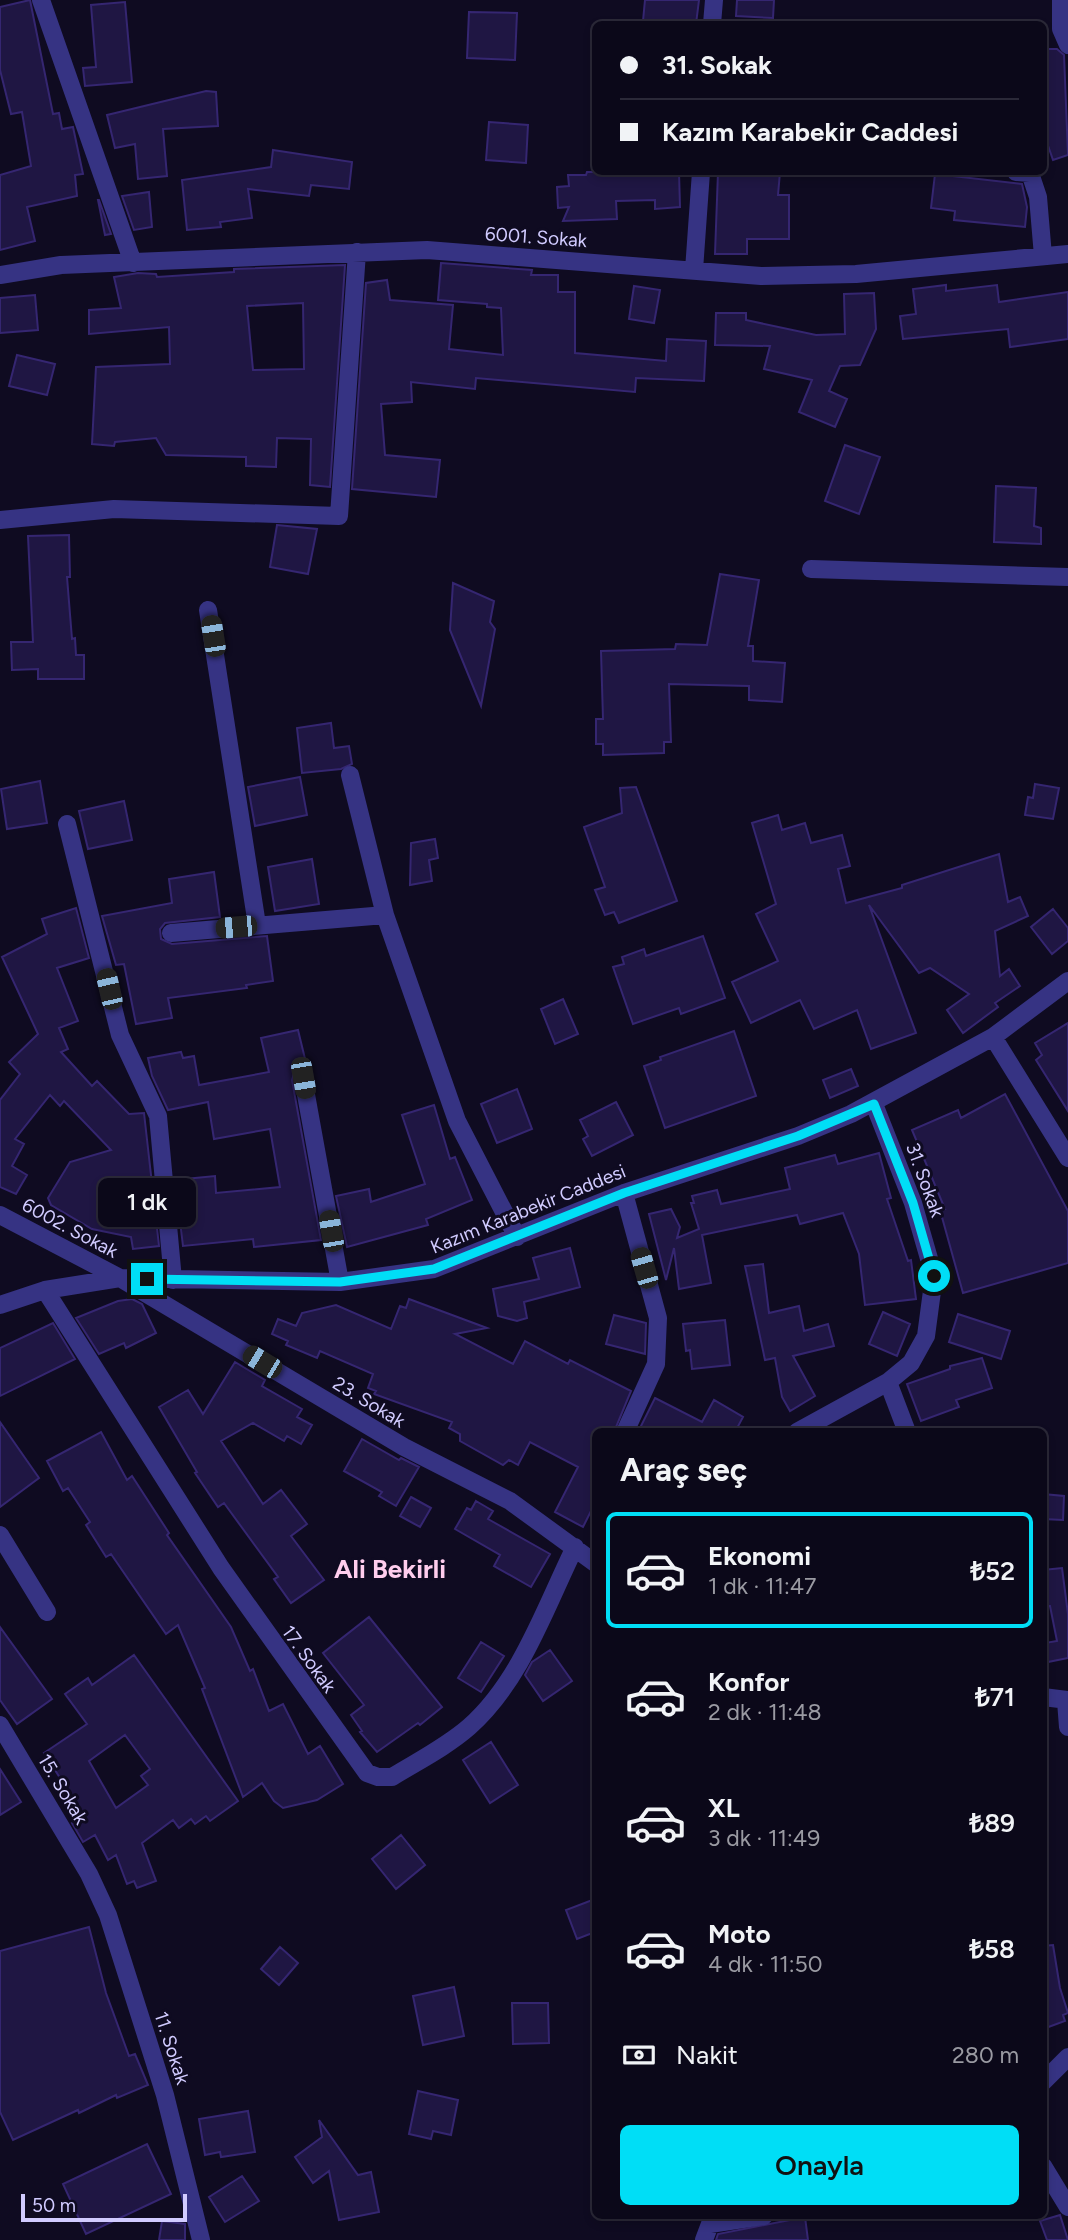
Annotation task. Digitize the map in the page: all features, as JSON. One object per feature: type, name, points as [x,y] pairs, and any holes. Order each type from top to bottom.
[{"type":"street","points":[[41,0],[133,263]]},
{"type":"street","points":[[712,21],[714,0]]},
{"type":"street","points":[[1061,0],[1061,29],[1068,44]]},
{"type":"street","points":[[694,270],[701,175]]},
{"type":"street","points":[[1031,175],[1038,197],[1043,256]]},
{"type":"street","name":"6001. Sokak","points":[[0,275],[61,265],[427,250],[761,276],[856,274],[1068,254]]},
{"type":"street","points":[[0,520],[114,509],[339,516],[357,252]]},
{"type":"street","points":[[811,569],[1068,576]]},
{"type":"street","points":[[208,610],[257,926]]},
{"type":"street","points":[[350,775],[386,915],[457,1121],[517,1237]]},
{"type":"street","points":[[67,824],[120,1035],[158,1115],[173,1280]]},
{"type":"street","points":[[171,933],[386,915]]},
{"type":"street","name":"Kazım Karabekir Caddesi","points":[[0,1305],[45,1290],[120,1278],[340,1282],[434,1269],[624,1193],[798,1136],[874,1104],[993,1037],[1068,981]]},
{"type":"street","points":[[993,1037],[1068,1158]]},
{"type":"street","points":[[303,1078],[340,1282]]},
{"type":"street","name":"31. Sokak","points":[[804,1428],[888,1382],[911,1363],[926,1336],[934,1276],[913,1203],[874,1104]]},
{"type":"street","points":[[624,1193],[658,1318],[656,1364],[627,1428]]},
{"type":"street","name":"6002. Sokak","points":[[0,1215],[120,1278]]},
{"type":"street","name":"23. Sokak","points":[[120,1278],[404,1447],[510,1501],[592,1561]]},
{"type":"street","name":"17. Sokak","points":[[45,1290],[220,1568],[367,1773],[378,1777],[392,1777],[469,1727],[502,1689],[520,1661],[575,1547]]},
{"type":"street","points":[[888,1382],[905,1428]]},
{"type":"street","points":[[0,1535],[47,1612]]},
{"type":"street","points":[[1047,1698],[1067,1700],[1068,1727]]},
{"type":"street","name":"15. Sokak","points":[[0,1725],[89,1874]]},
{"type":"street","name":"11. Sokak","points":[[89,1874],[108,1915],[165,2095],[201,2240]]},
{"type":"street","points":[[1047,2078],[1068,2057]]},
{"type":"street","points":[[1047,2173],[1068,2207]]},
{"type":"street","points":[[707,2232],[753,2219]]},
{"type":"building","points":[[30,0],[53,114],[59,113],[62,129],[73,127],[83,174],[75,175],[77,196],[27,207],[35,241],[0,250],[0,175],[31,166],[22,112],[11,114],[0,70],[0,7]]},
{"type":"building","points":[[645,0],[699,0],[696,21],[643,21]]},
{"type":"building","points":[[737,0],[774,0],[773,18],[736,16]]},
{"type":"building","points":[[125,2],[132,82],[85,86],[83,68],[96,67],[91,5]]},
{"type":"building","points":[[469,12],[517,13],[515,60],[467,58]]},
{"type":"building","points":[[1047,49],[1057,49],[1064,55],[1068,155],[1053,160],[1047,143]]},
{"type":"building","points":[[206,91],[216,92],[218,126],[163,129],[167,176],[138,179],[135,144],[115,148],[107,115]]},
{"type":"building","points":[[489,122],[528,125],[526,163],[486,160]]},
{"type":"building","points":[[273,150],[352,162],[349,189],[311,185],[309,196],[248,189],[252,218],[220,222],[221,227],[187,230],[182,180],[271,167]]},
{"type":"building","points":[[587,172],[592,172],[592,175],[679,175],[680,207],[655,209],[655,200],[616,201],[617,219],[563,221],[569,207],[558,208],[557,187],[569,186],[568,175],[586,175]]},
{"type":"building","points":[[718,175],[780,175],[778,195],[789,195],[789,239],[747,239],[747,254],[715,254]]},
{"type":"building","points":[[935,175],[1022,184],[1027,207],[1025,227],[954,220],[955,211],[931,208]]},
{"type":"building","points":[[149,192],[152,227],[134,230],[122,196]]},
{"type":"building","points":[[99,200],[111,234],[105,235]]},
{"type":"building","points":[[441,263],[532,270],[531,275],[558,275],[558,292],[575,292],[575,353],[666,361],[667,339],[706,341],[704,381],[636,378],[635,392],[476,378],[475,389],[411,382],[412,402],[381,404],[385,455],[440,460],[436,497],[352,489],[366,283],[387,280],[390,300],[453,305],[449,349],[503,355],[501,308],[487,307],[487,304],[438,300]]},
{"type":"building","points":[[345,265],[330,487],[310,485],[311,439],[277,438],[276,467],[246,466],[246,457],[166,455],[156,438],[115,442],[114,446],[92,444],[96,367],[170,364],[169,327],[89,334],[89,310],[121,308],[114,277],[138,273],[156,274],[157,277],[234,272],[234,269]],"holes":[[[303,303],[304,369],[253,370],[247,306]]]},
{"type":"building","points":[[946,285],[946,291],[997,285],[999,302],[1068,292],[1068,339],[1010,347],[1008,329],[903,339],[900,316],[916,314],[913,289]]},
{"type":"building","points":[[634,286],[660,290],[654,323],[629,319]]},
{"type":"building","points":[[874,293],[876,329],[860,365],[840,366],[829,391],[847,399],[835,427],[799,412],[812,380],[764,369],[770,346],[715,345],[716,313],[746,313],[746,320],[816,335],[845,334],[844,294]]},
{"type":"building","points":[[35,295],[38,330],[0,333],[0,298]]},
{"type":"building","points":[[17,355],[55,364],[47,395],[9,386]]},
{"type":"building","points":[[845,445],[880,457],[859,514],[825,501]]},
{"type":"building","points":[[996,486],[1036,488],[1034,526],[1041,528],[1041,544],[994,542]]},
{"type":"building","points":[[277,525],[317,529],[308,574],[270,567]]},
{"type":"building","points":[[69,535],[70,577],[67,577],[72,639],[75,638],[76,655],[84,655],[84,679],[38,679],[38,669],[12,670],[11,642],[33,642],[28,536]]},
{"type":"building","points":[[720,574],[759,580],[748,646],[753,646],[753,661],[785,663],[782,702],[749,700],[749,686],[669,684],[671,742],[664,742],[664,753],[603,755],[603,744],[596,744],[596,719],[603,719],[601,651],[675,649],[676,644],[707,645]]},
{"type":"building","points":[[453,583],[494,601],[490,622],[495,629],[481,706],[450,630]]},
{"type":"building","points":[[331,723],[334,748],[349,746],[352,764],[341,769],[302,773],[297,728]]},
{"type":"building","points":[[300,777],[307,815],[255,826],[248,787]]},
{"type":"building","points":[[40,781],[47,823],[7,829],[1,789]]},
{"type":"building","points":[[1035,784],[1059,788],[1053,819],[1025,815],[1028,797],[1033,798]]},
{"type":"building","points":[[636,787],[677,901],[619,923],[614,912],[605,915],[595,890],[605,887],[584,827],[622,813],[620,788]]},
{"type":"building","points":[[124,801],[132,840],[88,849],[79,811]]},
{"type":"building","points":[[778,815],[782,830],[805,823],[811,843],[842,835],[850,866],[838,869],[846,903],[902,888],[902,885],[999,854],[1008,902],[1020,897],[1028,916],[995,931],[1000,976],[1009,969],[1020,986],[995,1003],[998,1007],[963,1033],[947,1010],[969,994],[930,968],[919,973],[869,905],[916,1033],[871,1049],[857,1010],[814,1029],[800,1000],[751,1023],[732,982],[778,961],[756,914],[776,904],[752,823]]},
{"type":"building","points":[[435,839],[438,858],[429,860],[432,881],[410,885],[411,843]]},
{"type":"building","points":[[312,859],[319,904],[275,911],[268,867]]},
{"type":"building","points":[[214,872],[220,917],[165,923],[160,929],[161,939],[172,944],[267,936],[273,981],[246,985],[247,988],[168,998],[172,1018],[136,1024],[124,964],[116,965],[102,916],[172,903],[169,879]]},
{"type":"building","points":[[76,908],[89,958],[57,968],[78,1021],[59,1028],[68,1049],[61,1052],[92,1086],[97,1081],[129,1114],[144,1113],[159,1246],[133,1249],[131,1237],[92,1229],[51,1205],[48,1198],[70,1162],[111,1150],[64,1101],[60,1106],[50,1095],[15,1139],[24,1144],[12,1166],[27,1175],[16,1194],[0,1187],[0,1100],[20,1074],[9,1062],[38,1034],[2,957],[47,934],[42,919]]},
{"type":"building","points":[[1053,909],[1068,928],[1068,941],[1052,954],[1031,927]]},
{"type":"building","points":[[703,936],[725,998],[681,1014],[679,1008],[633,1024],[613,967],[624,964],[622,957],[644,949],[646,956]]},
{"type":"building","points":[[563,999],[578,1034],[555,1044],[541,1009]]},
{"type":"building","points":[[1068,1023],[1068,1111],[1036,1060],[1042,1055],[1035,1043]]},
{"type":"building","points":[[298,1030],[307,1067],[295,1070],[292,1080],[321,1240],[254,1247],[253,1239],[183,1246],[175,1180],[215,1176],[216,1193],[280,1187],[270,1129],[214,1139],[208,1102],[168,1110],[152,1076],[148,1058],[181,1052],[183,1058],[194,1056],[199,1085],[269,1072],[261,1038]]},
{"type":"building","points":[[734,1031],[756,1096],[665,1128],[644,1066],[661,1060],[660,1057]]},
{"type":"building","points":[[851,1069],[858,1086],[830,1098],[823,1080]]},
{"type":"building","points":[[517,1089],[532,1129],[497,1143],[481,1104]]},
{"type":"building","points":[[1005,1094],[1068,1211],[1068,1263],[963,1293],[940,1210],[945,1209],[912,1130],[958,1110],[961,1118]]},
{"type":"building","points":[[616,1102],[633,1135],[592,1156],[583,1139],[588,1136],[580,1120]]},
{"type":"building","points":[[434,1105],[450,1159],[455,1157],[472,1200],[426,1219],[428,1225],[347,1247],[336,1196],[369,1189],[371,1202],[425,1184],[402,1115]]},
{"type":"building","points":[[879,1153],[891,1198],[887,1199],[908,1261],[911,1260],[916,1299],[865,1305],[859,1254],[843,1213],[800,1224],[797,1215],[702,1235],[711,1283],[679,1289],[674,1248],[666,1280],[649,1214],[671,1209],[680,1227],[677,1238],[699,1229],[691,1203],[694,1203],[692,1196],[717,1190],[721,1204],[790,1189],[785,1168],[835,1155],[838,1164]]},
{"type":"building","points":[[570,1248],[580,1287],[524,1302],[527,1318],[517,1321],[498,1316],[493,1289],[539,1279],[533,1258]]},
{"type":"building","points":[[763,1264],[769,1313],[799,1306],[804,1331],[828,1324],[834,1346],[793,1356],[815,1396],[790,1411],[782,1397],[775,1358],[765,1360],[745,1266]]},
{"type":"building","points":[[132,1299],[142,1304],[156,1333],[126,1348],[124,1343],[99,1354],[76,1318],[118,1301]]},
{"type":"building","points":[[409,1299],[487,1328],[455,1334],[513,1364],[525,1341],[568,1364],[570,1360],[631,1391],[616,1428],[592,1428],[592,1509],[583,1527],[555,1512],[578,1467],[530,1442],[518,1465],[509,1460],[503,1465],[460,1441],[460,1434],[449,1428],[452,1422],[374,1394],[376,1391],[368,1388],[373,1374],[320,1351],[317,1358],[286,1345],[288,1341],[272,1334],[278,1319],[296,1326],[302,1313],[336,1305],[391,1329],[400,1306],[406,1308]]},
{"type":"building","points":[[883,1312],[910,1324],[897,1356],[869,1344]]},
{"type":"building","points":[[958,1314],[1010,1331],[1001,1359],[949,1342]]},
{"type":"building","points":[[614,1315],[646,1323],[645,1354],[606,1344]]},
{"type":"building","points":[[725,1320],[730,1365],[692,1369],[690,1350],[686,1351],[683,1324]]},
{"type":"building","points":[[53,1323],[75,1359],[0,1396],[0,1348]]},
{"type":"building","points":[[982,1358],[992,1388],[956,1400],[959,1407],[921,1421],[907,1384],[950,1369],[950,1366]]},
{"type":"building","points":[[235,1362],[265,1380],[262,1386],[302,1409],[297,1417],[312,1425],[301,1444],[287,1436],[284,1441],[253,1423],[221,1441],[263,1504],[281,1490],[307,1524],[291,1536],[324,1580],[291,1603],[274,1579],[278,1577],[224,1503],[218,1507],[195,1473],[197,1472],[159,1407],[188,1390],[203,1414]]},
{"type":"building","points":[[655,1398],[702,1422],[714,1400],[743,1417],[737,1428],[640,1428]]},
{"type":"building","points":[[0,1422],[39,1478],[0,1507]]},
{"type":"building","points":[[101,1432],[127,1480],[132,1476],[169,1533],[167,1535],[231,1627],[250,1671],[253,1669],[269,1711],[283,1704],[308,1754],[320,1746],[343,1784],[317,1800],[283,1808],[274,1801],[262,1783],[243,1797],[202,1689],[205,1688],[178,1625],[166,1634],[111,1554],[106,1557],[86,1525],[90,1522],[68,1488],[63,1491],[47,1461]]},
{"type":"building","points":[[362,1439],[399,1460],[401,1458],[419,1467],[396,1506],[379,1496],[382,1492],[344,1471]]},
{"type":"building","points":[[1047,1494],[1064,1496],[1063,1520],[1047,1519]]},
{"type":"building","points":[[411,1497],[431,1508],[420,1527],[400,1516]]},
{"type":"building","points":[[476,1501],[493,1511],[488,1519],[550,1554],[531,1587],[494,1566],[500,1555],[455,1529],[467,1508],[471,1510]]},
{"type":"building","points":[[1062,1568],[1068,1614],[1068,1658],[1048,1662],[1047,1643],[1057,1641],[1050,1606],[1047,1606],[1047,1570]]},
{"type":"building","points":[[369,1617],[442,1707],[420,1725],[418,1723],[377,1752],[360,1732],[362,1731],[351,1715],[364,1705],[323,1653]]},
{"type":"building","points":[[0,1627],[52,1699],[17,1724],[0,1700]]},
{"type":"building","points":[[481,1642],[504,1656],[481,1692],[458,1678]]},
{"type":"building","points":[[550,1650],[572,1681],[543,1701],[525,1675],[532,1662]]},
{"type":"building","points":[[134,1655],[238,1801],[210,1821],[206,1816],[195,1824],[191,1819],[179,1828],[173,1820],[142,1843],[156,1881],[137,1888],[134,1881],[127,1884],[116,1855],[108,1860],[95,1835],[83,1842],[72,1823],[80,1818],[62,1781],[44,1753],[87,1724],[65,1694],[88,1678],[92,1685]],"holes":[[[125,1735],[150,1769],[141,1776],[148,1785],[116,1808],[89,1761]]]},
{"type":"building","points":[[491,1742],[518,1785],[490,1803],[463,1760]]},
{"type":"building","points":[[0,1769],[21,1802],[0,1815]]},
{"type":"building","points":[[401,1835],[425,1865],[396,1889],[372,1859]]},
{"type":"building","points":[[592,1900],[592,1933],[577,1939],[566,1910]]},
{"type":"building","points":[[89,1927],[106,1993],[129,2056],[135,2054],[148,2085],[117,2098],[116,2095],[79,2113],[78,2110],[13,2140],[0,2112],[0,1951]]},
{"type":"building","points":[[1053,1945],[1060,1988],[1068,2013],[1063,2015],[1065,2021],[1047,2028],[1047,1946]]},
{"type":"building","points":[[280,1947],[298,1963],[279,1985],[261,1969]]},
{"type":"building","points":[[454,1987],[464,2036],[423,2045],[413,1996]]},
{"type":"building","points":[[512,2003],[548,2003],[549,2043],[513,2044]]},
{"type":"building","points":[[418,2091],[458,2100],[451,2135],[433,2131],[431,2139],[409,2134]]},
{"type":"building","points":[[248,2111],[255,2152],[221,2157],[220,2152],[205,2155],[199,2119]]},
{"type":"building","points":[[319,2120],[358,2175],[371,2172],[379,2212],[339,2220],[329,2171],[313,2183],[295,2157],[322,2137]]},
{"type":"building","points":[[147,2144],[171,2194],[86,2234],[63,2184]]},
{"type":"building","points":[[242,2176],[259,2201],[225,2222],[209,2197]]},
{"type":"building","points":[[1060,2215],[1068,2240],[1047,2240],[1040,2221]]},
{"type":"building","points":[[805,2219],[808,2240],[716,2240],[718,2234]]},
{"type":"building","points":[[162,2221],[185,2224],[185,2240],[159,2240]]},
{"type":"district","name":"Ali Bekirli","points":[[390,1569]]},
{"type":"route","points":[[147,1279],[340,1282],[397,1277],[434,1269],[460,1261],[624,1193],[798,1136],[874,1104],[913,1203],[934,1276]]}]
